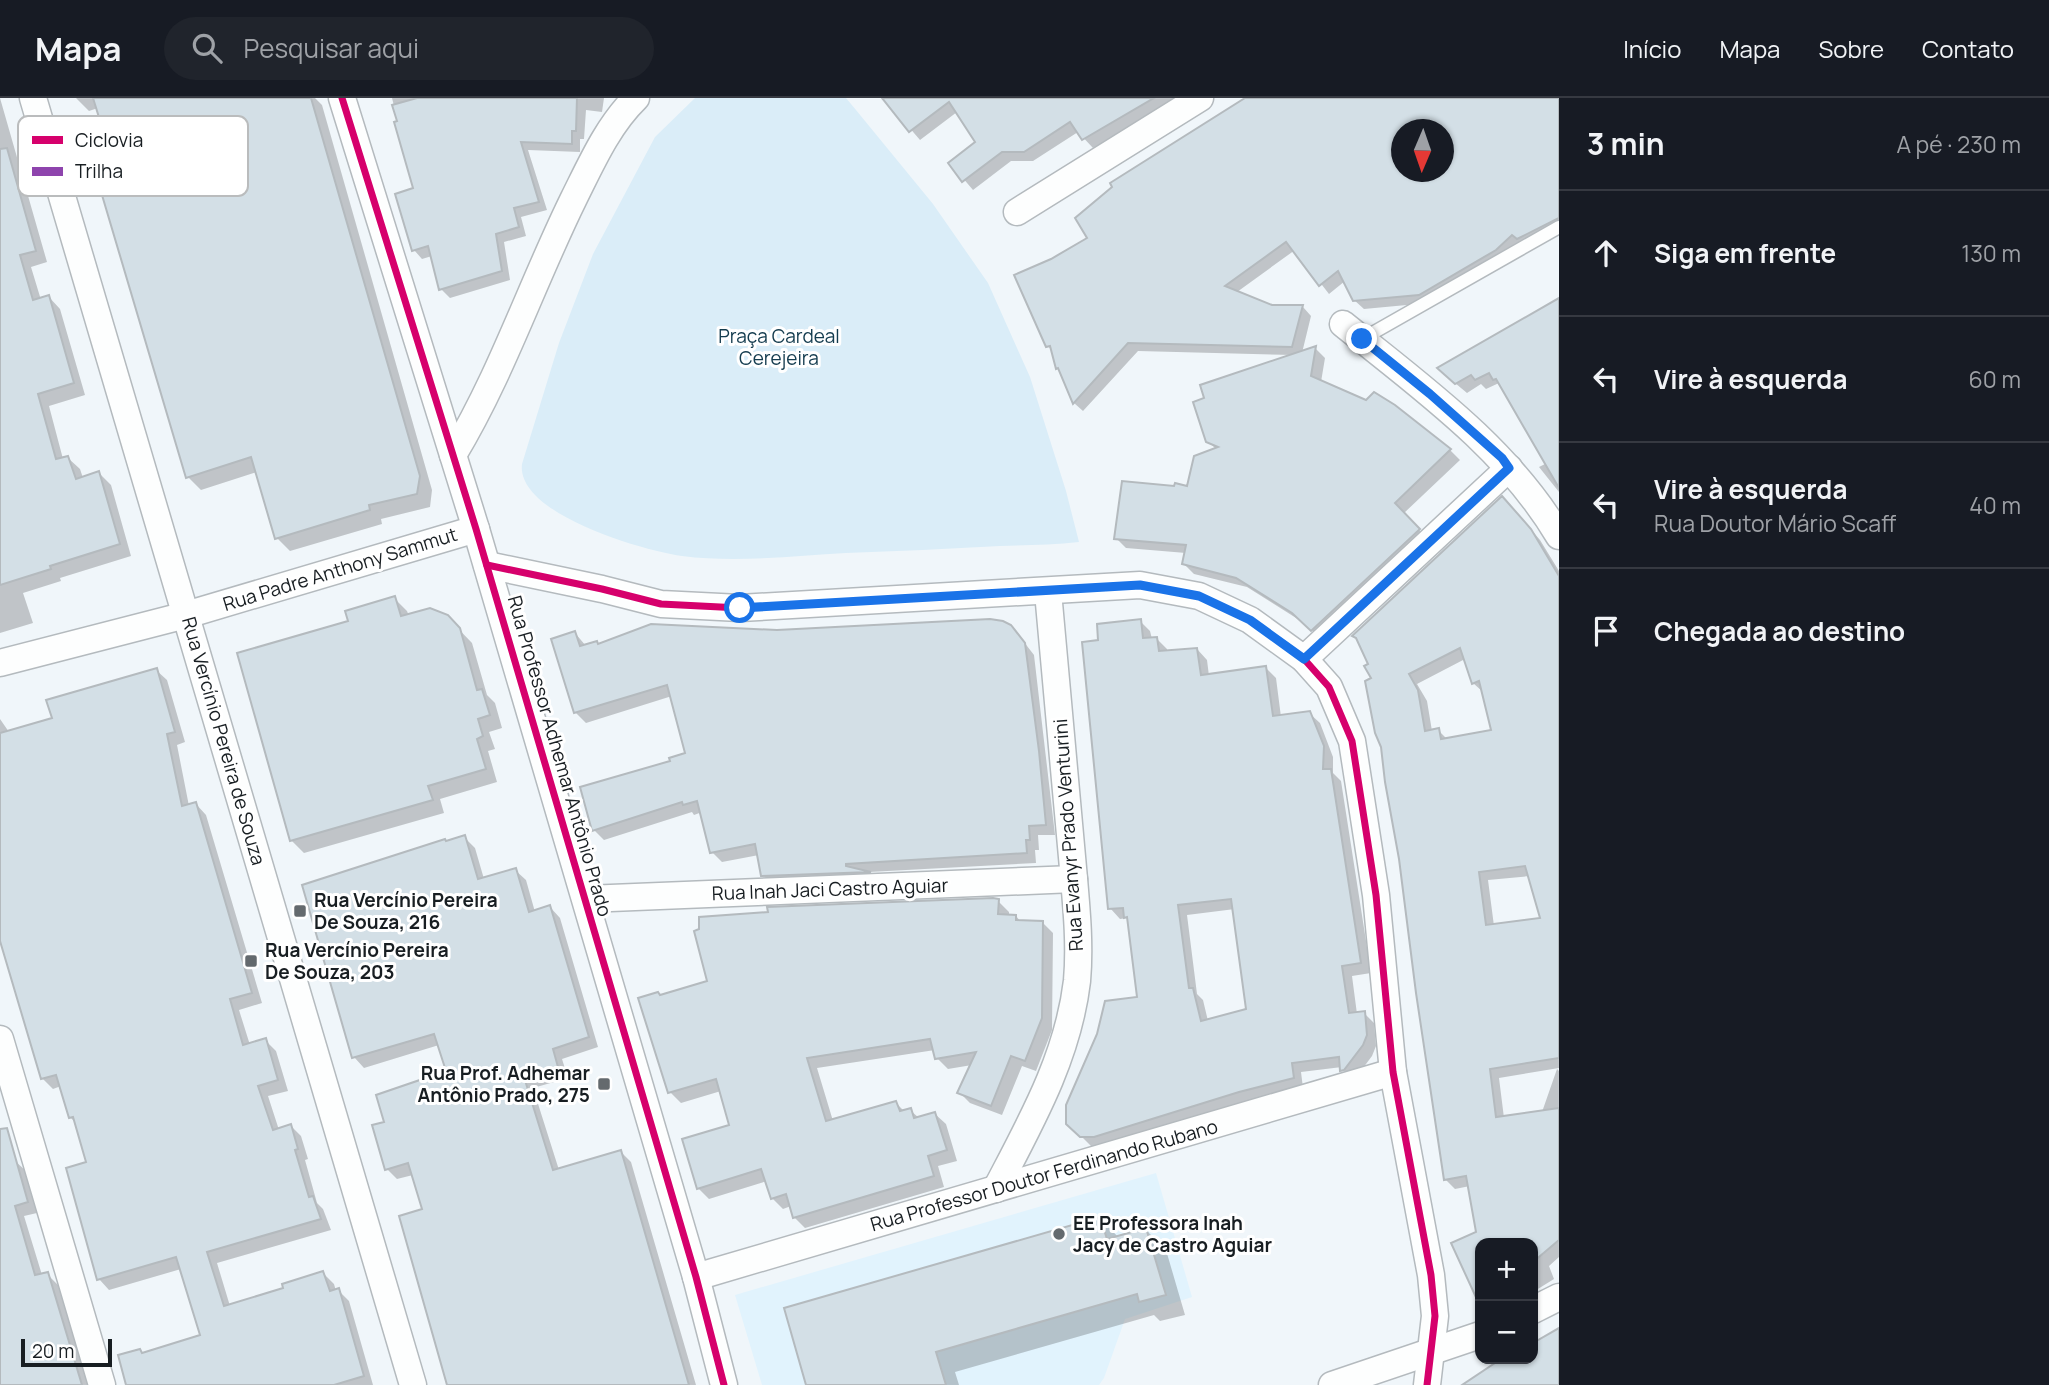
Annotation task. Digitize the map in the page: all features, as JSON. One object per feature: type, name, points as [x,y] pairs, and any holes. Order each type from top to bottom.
[{"type":"street","name":"Rua Vercínio Pereira de Souza","points":[[33,98],[38,116]]},
{"type":"street","name":"Rua Professor Adhemar Antônio Prado","points":[[342,98],[487,565],[696,1277],[724,1385]]},
{"type":"street","points":[[1017,212],[1200,98]]},
{"type":"street","points":[[453,455],[488,392],[550,247],[597,152],[630,101]]},
{"type":"street","name":"Rua Vercínio Pereira de Souza","points":[[62,196],[412,1385]]},
{"type":"street","points":[[1353,332],[1430,394],[1502,458],[1548,516],[1559,536]]},
{"type":"street","points":[[1304,659],[1509,468]]},
{"type":"street","name":"Rua Padre Anthony Sammut","points":[[0,663],[186,615],[476,529]]},
{"type":"street","points":[[487,565],[661,604],[740,608],[1140,585],[1199,596],[1250,620],[1304,659],[1329,687],[1352,741],[1376,895],[1393,1072],[1431,1275],[1435,1316],[1427,1385]]},
{"type":"street","name":"Rua Evanyr Prado Venturini","points":[[996,1189],[1039,1107],[1063,1047],[1077,981],[1078,927],[1048,592]]},
{"type":"street","name":"Rua Inah Jaci Castro Aguiar","points":[[586,899],[1074,879]]},
{"type":"street","points":[[0,1039],[102,1385]]},
{"type":"street","name":"Rua Professor Doutor Ferdinando Rubano","points":[[696,1277],[1393,1072]]},
{"type":"street","points":[[1538,1308],[1559,1297]]},
{"type":"street","points":[[1332,1385],[1475,1337]]},
{"type":"lane","points":[[1353,332],[1559,227]]},
{"type":"shaded area","name":"EE Professora Inah Jacy de Castro Aguiar","points":[[1156,1173],[1192,1297],[1125,1319],[1099,1385],[762,1385],[735,1295]]},
{"type":"green space","name":"Praça Cardeal Cerejeira","points":[[695,98],[846,98],[933,204],[988,283],[1030,377],[1079,542],[764,558],[702,558],[664,553],[613,538],[560,514],[539,499],[526,482],[522,464],[559,343],[593,254],[655,137]]},
{"type":"building","points":[[93,98],[311,98],[420,476],[417,494],[369,505],[370,510],[275,539],[251,457],[186,478],[102,196],[248,196],[248,116],[99,116]]},
{"type":"building","points":[[417,98],[577,98],[576,131],[572,131],[572,144],[521,142],[539,202],[514,208],[519,227],[496,234],[502,271],[439,290],[428,246],[412,251],[395,194],[413,188],[394,122],[397,121],[392,105]]},
{"type":"building","points":[[882,98],[1154,98],[1082,140],[1070,122],[1024,152],[1002,152],[962,182],[948,163],[975,142],[949,102],[909,132]]},
{"type":"building","points":[[1245,98],[1559,98],[1559,218],[1517,239],[1512,235],[1496,250],[1419,295],[1353,301],[1338,271],[1319,286],[1286,242],[1225,286],[1272,305],[1303,305],[1292,347],[1128,343],[1073,404],[1058,368],[1056,369],[1050,346],[1046,347],[1014,275],[1051,259],[1087,238],[1075,218],[1112,187],[1110,183]]},
{"type":"building","points":[[7,148],[18,196],[21,196],[36,251],[20,255],[33,300],[49,295],[74,383],[38,394],[56,459],[68,456],[76,479],[99,471],[120,544],[0,585],[0,149]]},
{"type":"building","points":[[1559,298],[1559,488],[1496,379],[1493,380],[1489,373],[1475,380],[1471,375],[1455,384],[1437,368]]},
{"type":"building","points":[[1316,346],[1311,376],[1366,400],[1374,392],[1451,449],[1395,503],[1420,529],[1311,631],[1292,613],[1236,578],[1182,564],[1186,545],[1114,539],[1122,481],[1187,486],[1194,456],[1218,447],[1206,442],[1193,402],[1204,398],[1200,385]]},
{"type":"building","points":[[1502,496],[1531,529],[1559,576],[1559,1058],[1490,1069],[1496,1117],[1559,1108],[1559,1240],[1538,1258],[1538,1238],[1475,1238],[1475,1295],[1451,1243],[1476,1232],[1466,1176],[1444,1180],[1399,859],[1381,747],[1375,733],[1365,681],[1371,678],[1364,666],[1368,664],[1356,638],[1352,636]],"holes":[[[1460,648],[1472,684],[1479,681],[1491,730],[1441,739],[1439,728],[1425,731],[1418,690],[1409,674]],[[1525,866],[1540,918],[1486,925],[1479,872]]]},
{"type":"building","points":[[395,596],[401,616],[430,608],[448,615],[460,628],[477,690],[482,689],[490,715],[478,719],[483,736],[477,739],[486,769],[428,786],[433,800],[290,841],[237,653],[348,621],[345,611]]},
{"type":"building","points":[[990,619],[1011,625],[1025,643],[1046,825],[1029,826],[1027,853],[846,864],[871,872],[761,876],[755,844],[710,853],[697,801],[683,805],[682,802],[592,831],[580,787],[670,761],[669,758],[685,753],[667,685],[574,713],[551,639],[575,631],[580,646],[597,641],[598,644],[651,624],[777,630]]},
{"type":"building","points":[[1141,619],[1143,638],[1157,637],[1159,651],[1197,648],[1201,675],[1266,666],[1273,716],[1310,711],[1324,746],[1323,769],[1331,769],[1361,963],[1342,966],[1349,1013],[1365,1011],[1367,1035],[1363,1045],[1344,1070],[1340,1071],[1339,1057],[1292,1063],[1294,1078],[1239,1092],[1094,1137],[1080,1137],[1066,1124],[1066,1105],[1097,1034],[1105,1001],[1137,997],[1127,917],[1124,918],[1123,908],[1108,909],[1082,642],[1098,640],[1097,624]],"holes":[[[1231,899],[1246,1009],[1201,1021],[1193,988],[1189,988],[1178,905]]]},
{"type":"building","points":[[157,668],[175,732],[167,734],[182,806],[196,802],[252,993],[230,999],[243,1045],[266,1038],[278,1080],[258,1086],[273,1130],[291,1124],[298,1149],[295,1150],[309,1197],[313,1196],[321,1219],[207,1252],[224,1306],[283,1288],[282,1284],[323,1271],[330,1291],[339,1288],[364,1376],[334,1385],[126,1385],[118,1355],[140,1349],[142,1353],[200,1335],[176,1257],[97,1280],[66,1168],[86,1162],[73,1117],[69,1118],[56,1075],[41,1079],[0,941],[0,733],[52,718],[46,700]]},
{"type":"building","points":[[465,835],[478,879],[516,868],[529,912],[550,905],[589,1037],[553,1049],[558,1067],[524,1077],[553,1170],[621,1150],[689,1385],[447,1385],[399,1216],[422,1209],[408,1163],[385,1170],[372,1125],[384,1122],[376,1095],[446,1071],[434,1034],[352,1058],[302,885]]},
{"type":"building","points":[[999,899],[998,914],[1016,915],[1016,920],[1043,921],[1042,1018],[1025,1061],[1011,1056],[991,1106],[957,1093],[976,1052],[935,1059],[930,1039],[807,1058],[826,1121],[896,1101],[900,1111],[911,1108],[914,1118],[935,1112],[947,1150],[928,1156],[934,1176],[793,1218],[786,1194],[771,1199],[761,1169],[697,1189],[682,1139],[729,1125],[716,1079],[668,1093],[638,998],[658,992],[660,995],[707,981],[694,931],[699,929],[699,917],[768,912],[767,907]]},
{"type":"building","points":[[7,1128],[28,1202],[15,1206],[35,1275],[48,1272],[82,1385],[0,1385],[0,1129]]},
{"type":"building","points":[[1100,1217],[1107,1239],[1146,1228],[1166,1295],[1139,1302],[1137,1294],[936,1352],[946,1385],[806,1385],[784,1308]]},
{"type":"building","points":[[1559,1328],[1559,1385],[1462,1385],[1494,1364],[1538,1364],[1538,1340]]},
{"type":"marked path","points":[[1304,659],[1509,468]]},
{"type":"cycle path","points":[[342,98],[476,529],[696,1277],[724,1385]]},
{"type":"cycle path","points":[[487,565],[661,604],[740,608],[1140,585],[1199,596],[1250,620],[1304,659],[1329,687],[1352,741],[1376,895],[1393,1072],[1431,1275],[1435,1316],[1427,1385]]},
{"type":"place","name":"Rua Vercínio Pereira De Souza, 216","points":[[300,911]]},
{"type":"place","name":"Rua Vercínio Pereira De Souza, 203","points":[[251,961]]},
{"type":"place","name":"Rua Prof. Adhemar Antônio Prado, 275","points":[[604,1084]]},
{"type":"place","name":"EE Professora Inah Jacy de Castro Aguiar","points":[[1059,1234]]},
{"type":"route","points":[[740,608],[1140,585],[1199,596],[1250,620],[1304,659],[1509,468],[1502,458],[1430,394],[1362,339]]}]
